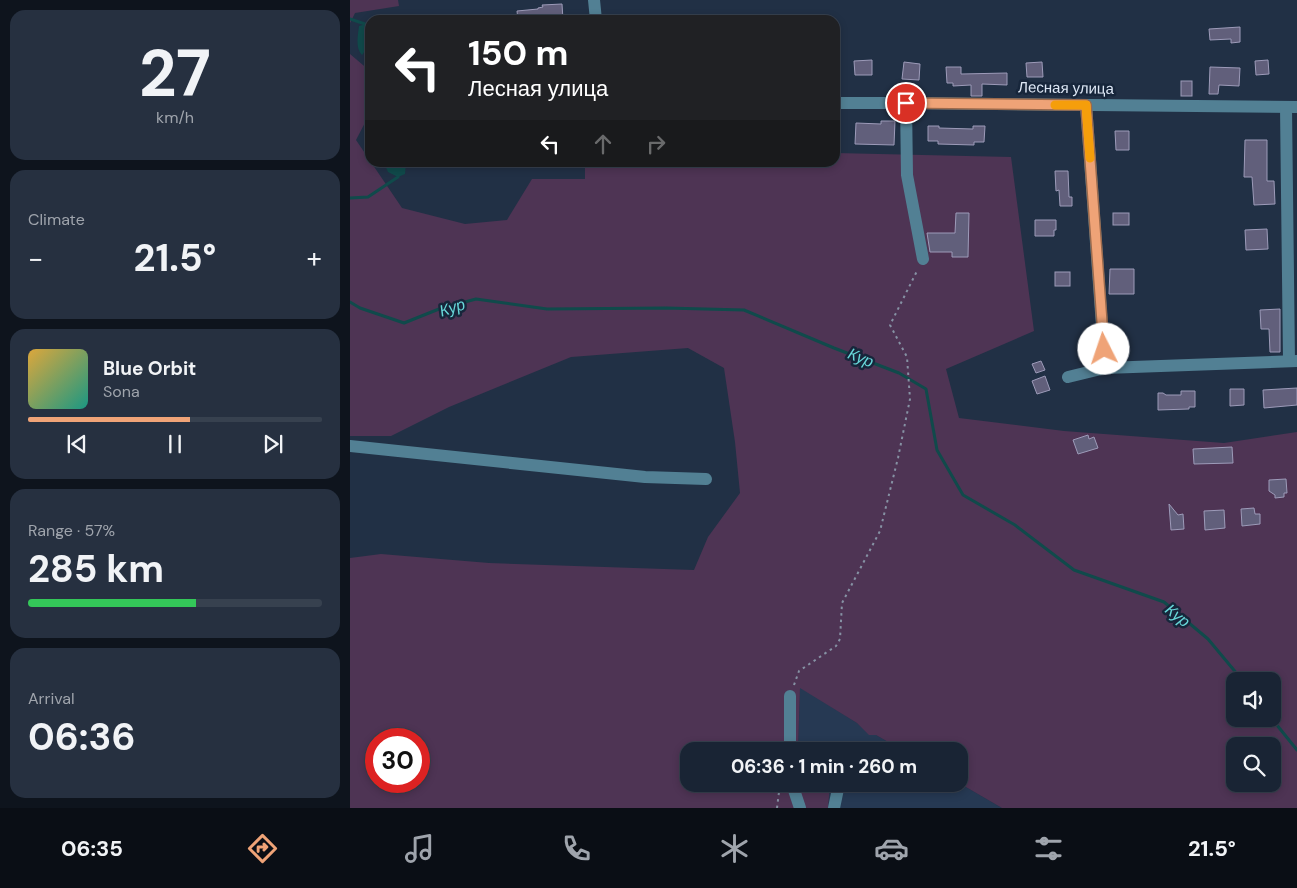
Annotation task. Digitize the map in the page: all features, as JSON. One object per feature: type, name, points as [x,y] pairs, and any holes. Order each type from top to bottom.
[{"type":"street","points":[[594,0],[596,15]]},
{"type":"street","points":[[906,103],[907,175],[923,259]]},
{"type":"street","name":"Лесная улица","points":[[840,104],[1292,107]]},
{"type":"street","points":[[1086,105],[1106,368]]},
{"type":"street","points":[[1068,377],[1106,368],[1293,361],[1292,107]]},
{"type":"street","points":[[350,446],[645,477],[706,479]]},
{"type":"street","points":[[790,696],[790,742]]},
{"type":"street","points":[[795,792],[800,808]]},
{"type":"street","points":[[834,808],[837,792]]},
{"type":"path","points":[[790,696],[799,671],[836,646],[840,639],[842,603],[880,531],[910,399],[907,357],[890,325],[923,259]]},
{"type":"path","points":[[777,808],[779,792]]},
{"type":"shaded area","points":[[350,0],[398,0],[399,6],[355,13],[350,23]]},
{"type":"shaded area","points":[[365,24],[365,51],[362,55],[358,45],[359,26]]},
{"type":"shaded area","points":[[350,54],[365,67],[365,123],[356,140],[365,153],[365,167],[374,167],[402,208],[465,224],[507,220],[532,179],[585,179],[585,167],[840,167],[840,153],[1011,157],[1034,331],[946,369],[959,418],[1064,431],[1224,443],[1297,432],[1297,808],[1002,808],[968,788],[968,742],[888,742],[876,735],[869,735],[857,723],[800,688],[798,742],[680,742],[680,792],[829,792],[828,808],[350,808],[350,558],[381,554],[489,563],[694,570],[708,537],[740,493],[735,442],[724,368],[688,348],[571,357],[449,407],[391,436],[350,436]]},
{"type":"shaded area","points":[[386,167],[406,167],[405,174],[398,177],[388,172]]},
{"type":"shaded area","points":[[800,687],[857,723],[869,734],[876,735],[888,742],[798,742]]},
{"type":"shaded area","points":[[968,788],[1002,808],[828,808],[829,792],[968,792]]},
{"type":"building","points":[[562,4],[563,15],[517,15],[517,11],[538,9],[543,7],[542,5]]},
{"type":"building","points":[[1240,27],[1240,42],[1231,43],[1231,39],[1210,40],[1209,29]]},
{"type":"building","points":[[872,60],[872,75],[855,75],[854,61]]},
{"type":"building","points":[[1268,60],[1269,74],[1256,75],[1255,61]]},
{"type":"building","points":[[904,62],[920,64],[919,80],[902,79]]},
{"type":"building","points":[[1042,62],[1043,77],[1027,77],[1026,63]]},
{"type":"building","points":[[946,67],[961,67],[961,74],[1007,73],[1007,85],[982,84],[982,96],[971,96],[971,85],[953,86],[953,83],[947,83]]},
{"type":"building","points":[[1210,67],[1240,68],[1239,86],[1219,85],[1218,94],[1209,94]]},
{"type":"building","points":[[1181,81],[1192,81],[1192,96],[1181,96]]},
{"type":"building","points":[[881,121],[895,121],[894,145],[855,144],[856,123],[881,124]]},
{"type":"building","points":[[928,126],[973,129],[973,126],[985,126],[984,142],[974,142],[974,145],[938,144],[938,141],[928,141]]},
{"type":"building","points":[[1115,131],[1129,131],[1129,150],[1116,150]]},
{"type":"building","points":[[1245,140],[1267,140],[1267,181],[1274,181],[1275,204],[1254,205],[1252,177],[1244,177]]},
{"type":"building","points":[[1055,171],[1068,171],[1069,197],[1072,197],[1072,206],[1060,206],[1059,190],[1056,191]]},
{"type":"building","points":[[956,213],[969,213],[968,257],[952,257],[952,252],[930,252],[927,233],[955,233]]},
{"type":"building","points":[[1113,213],[1129,213],[1129,225],[1113,225]]},
{"type":"building","points":[[1035,220],[1056,220],[1054,236],[1035,236]]},
{"type":"building","points":[[1267,229],[1268,249],[1246,250],[1245,230]]},
{"type":"building","points":[[1110,269],[1134,269],[1134,294],[1109,294]]},
{"type":"building","points":[[1055,272],[1070,272],[1070,286],[1055,286]]},
{"type":"building","points":[[1280,309],[1280,352],[1270,352],[1269,329],[1261,329],[1260,310]]},
{"type":"building","points":[[1041,361],[1045,370],[1036,373],[1032,364]]},
{"type":"building","points":[[1045,376],[1050,390],[1037,394],[1032,381]]},
{"type":"building","points":[[1297,388],[1297,405],[1264,408],[1263,390]]},
{"type":"building","points":[[1230,389],[1244,389],[1244,405],[1230,406]]},
{"type":"building","points":[[1181,391],[1195,391],[1195,407],[1189,407],[1189,409],[1158,410],[1158,393],[1181,395]]},
{"type":"building","points":[[1088,435],[1089,439],[1094,437],[1098,448],[1078,454],[1073,440]]},
{"type":"building","points":[[1232,447],[1233,463],[1194,464],[1193,449]]},
{"type":"building","points":[[1286,479],[1287,493],[1284,493],[1284,497],[1275,498],[1275,495],[1269,491],[1269,480]]},
{"type":"building","points":[[1169,504],[1178,515],[1183,514],[1184,529],[1171,530]]},
{"type":"building","points":[[1254,508],[1255,514],[1260,514],[1260,524],[1242,526],[1241,509]]},
{"type":"building","points":[[1224,510],[1225,528],[1205,530],[1204,511]]},
{"type":"waterway","points":[[350,19],[365,24]]},
{"type":"waterway","name":"Кур","points":[[350,198],[368,197],[398,177],[398,174]]},
{"type":"waterway","name":"Кур","points":[[350,302],[360,308],[404,323],[439,309],[476,299],[547,309],[666,308],[744,310],[899,373],[926,389],[937,450],[963,495],[1015,525],[1074,570],[1164,602],[1208,639],[1236,672]]},
{"type":"waterway","name":"Кур","points":[[1278,727],[1297,750]]},
{"type":"slow traffic","points":[[1055,105],[1086,105],[1090,158]]},
{"type":"route","points":[[906,103],[1086,105],[1104,349]]}]
